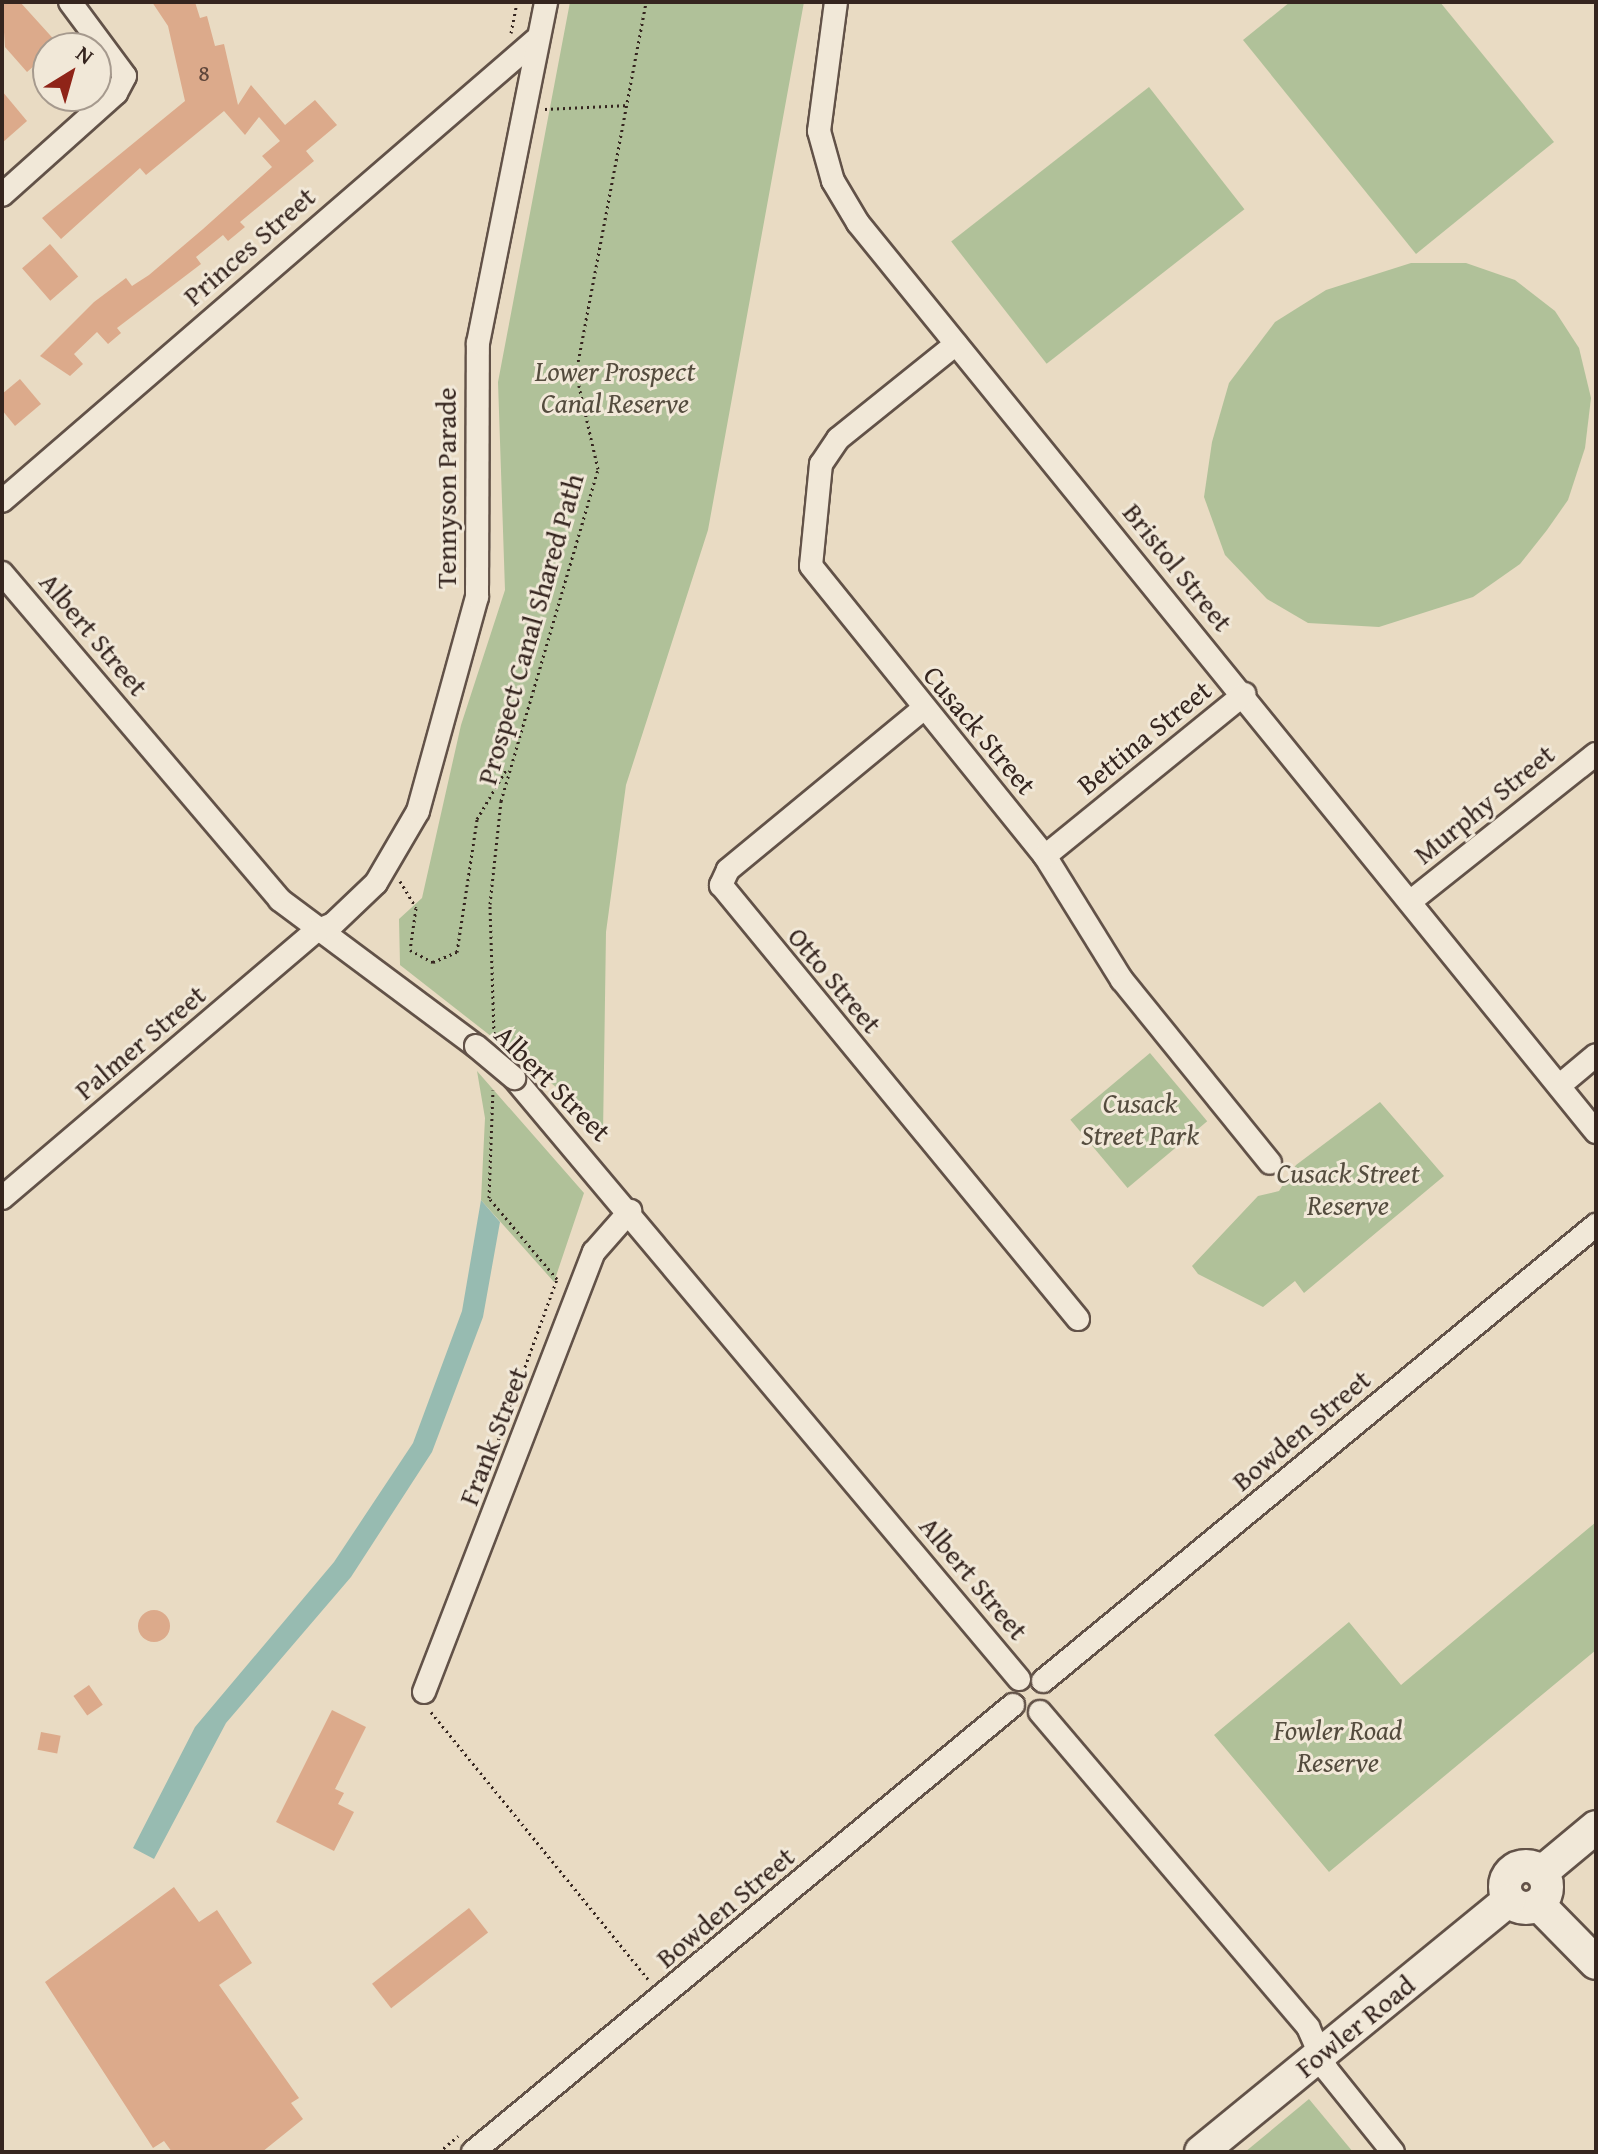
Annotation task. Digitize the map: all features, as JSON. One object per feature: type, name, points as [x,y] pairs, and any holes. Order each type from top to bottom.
[{"type":"main road","points":[[1596,1827],[1542,1872],[1547,1892],[1524,1902],[1596,1963]]},
{"type":"main road","name":"Fowler Road","points":[[1201,2152],[1321,2053],[1524,1902]]},
{"type":"street","points":[[2,195],[116,93],[125,76],[70,2]]},
{"type":"street","name":"Tennyson Parade","points":[[316,931],[333,924],[385,870],[418,811],[477,597],[478,343],[546,2]]},
{"type":"street","name":"Bristol Street","points":[[836,2],[819,106],[822,154],[858,223],[1244,694],[1596,1132]]},
{"type":"street","name":"Princes Street","points":[[2,501],[538,38]]},
{"type":"street","name":"Cusack Street","points":[[956,344],[838,439],[821,464],[807,549],[818,575],[923,709],[1045,856],[1122,980],[1270,1163]]},
{"type":"street","name":"Albert Street","points":[[2,573],[280,900],[316,931],[485,1041],[1019,1679]]},
{"type":"street","name":"Bettina Street","points":[[1045,856],[1244,694]]},
{"type":"street","name":"Otto Street","points":[[923,709],[728,870],[721,885],[1078,1319]]},
{"type":"street","name":"Murphy Street","points":[[1411,901],[1596,754]]},
{"type":"street","name":"Palmer Street","points":[[2,1198],[316,931]]},
{"type":"street","points":[[1559,1086],[1596,1055]]},
{"type":"street","name":"Frank Street","points":[[424,1692],[594,1252],[630,1211]]},
{"type":"street","name":"Bowden Street","points":[[1043,1681],[1596,1225]]},
{"type":"street","points":[[1019,1679],[1043,1681],[1049,1700],[1040,1712],[1025,1714],[1013,1705],[1019,1679]]},
{"type":"street","name":"Bowden Street","points":[[473,2152],[1013,1705]]},
{"type":"street","points":[[1040,1712],[1308,2027],[1321,2053],[1393,2152]]},
{"type":"path","points":[[501,41],[512,32],[517,2]]},
{"type":"path","name":"Prospect Canal Shared Path","points":[[485,1041],[490,904],[509,765],[598,469],[576,373],[646,2]]},
{"type":"path","points":[[524,110],[629,105]]},
{"type":"path","points":[[385,870],[407,886],[416,908],[410,950],[433,962],[457,952],[477,819],[509,765]]},
{"type":"path","points":[[493,1088],[489,1198],[557,1279],[483,1468],[499,1502]]},
{"type":"path","points":[[424,1692],[424,1703],[648,1980],[636,1990]]},
{"type":"path","points":[[439,2152],[470,2127]]},
{"type":"green space","name":"Lower Prospect Canal Reserve","points":[[570,2],[804,2],[708,530],[626,785],[606,932],[603,1135],[570,1098],[400,965],[399,919],[422,898],[461,725],[505,590],[498,382]]},
{"type":"green space","points":[[1290,2],[1440,2],[1554,142],[1416,254],[1243,40]]},
{"type":"green space","points":[[1149,87],[1244,209],[1047,364],[951,242]]},
{"type":"green space","points":[[1411,263],[1466,263],[1515,280],[1555,311],[1579,348],[1591,398],[1585,448],[1568,500],[1547,530],[1520,564],[1473,597],[1379,627],[1308,623],[1267,599],[1225,555],[1204,497],[1212,442],[1229,383],[1275,322],[1326,290]]},
{"type":"green space","name":"Cusack Street Park","points":[[1150,1053],[1207,1121],[1128,1188],[1070,1120]]},
{"type":"green space","points":[[477,1071],[584,1193],[554,1282],[481,1200],[485,1118]]},
{"type":"green space","name":"Cusack Street Reserve","points":[[1380,1102],[1444,1176],[1304,1293],[1295,1281],[1263,1307],[1198,1274],[1192,1266],[1258,1196],[1279,1191],[1296,1165]]},
{"type":"green space","name":"Fowler Road Reserve","points":[[1596,1522],[1596,1650],[1329,1872],[1214,1735],[1349,1622],[1401,1685]]},
{"type":"green space","points":[[1309,2099],[1353,2152],[1245,2152]]},
{"type":"water","points":[[481,1200],[500,1222],[483,1317],[432,1452],[351,1577],[226,1723],[154,1859],[133,1848],[195,1727],[334,1562],[413,1443],[462,1311]]},
{"type":"building","points":[[2,2],[20,2],[47,32],[32,32],[32,68],[27,72],[5,47]]},
{"type":"building","points":[[152,2],[195,2],[200,18],[207,16],[215,46],[224,44],[238,105],[251,85],[285,125],[315,100],[337,125],[306,151],[314,161],[240,222],[245,227],[228,241],[223,235],[196,257],[201,264],[117,328],[121,333],[108,344],[97,332],[74,354],[83,364],[70,376],[40,356],[94,302],[126,278],[132,286],[149,275],[203,229],[272,167],[262,156],[280,141],[259,117],[245,135],[224,111],[146,175],[140,168],[61,239],[42,218],[185,101],[168,26]]},
{"type":"building","points":[[2,91],[27,121],[2,143]]},
{"type":"building","points":[[50,244],[78,276],[50,301],[22,268]]},
{"type":"building","points":[[20,379],[41,404],[15,426],[2,410],[2,394]]},
{"type":"building","points":[[154,1610],[165,1615],[170,1626],[165,1637],[154,1642],[143,1637],[138,1626],[143,1615]]},
{"type":"building","points":[[89,1685],[103,1705],[87,1716],[73,1696]]},
{"type":"building","points":[[332,1710],[366,1727],[335,1789],[344,1793],[338,1804],[354,1812],[334,1851],[276,1822]]},
{"type":"building","points":[[41,1732],[61,1736],[57,1753],[38,1750]]},
{"type":"building","points":[[174,1887],[199,1922],[217,1910],[252,1963],[219,1985],[299,2098],[291,2103],[303,2119],[262,2152],[172,2152],[164,2141],[153,2148],[45,1982]]},
{"type":"building","points":[[469,1908],[488,1932],[391,2008],[372,1984]]}]
